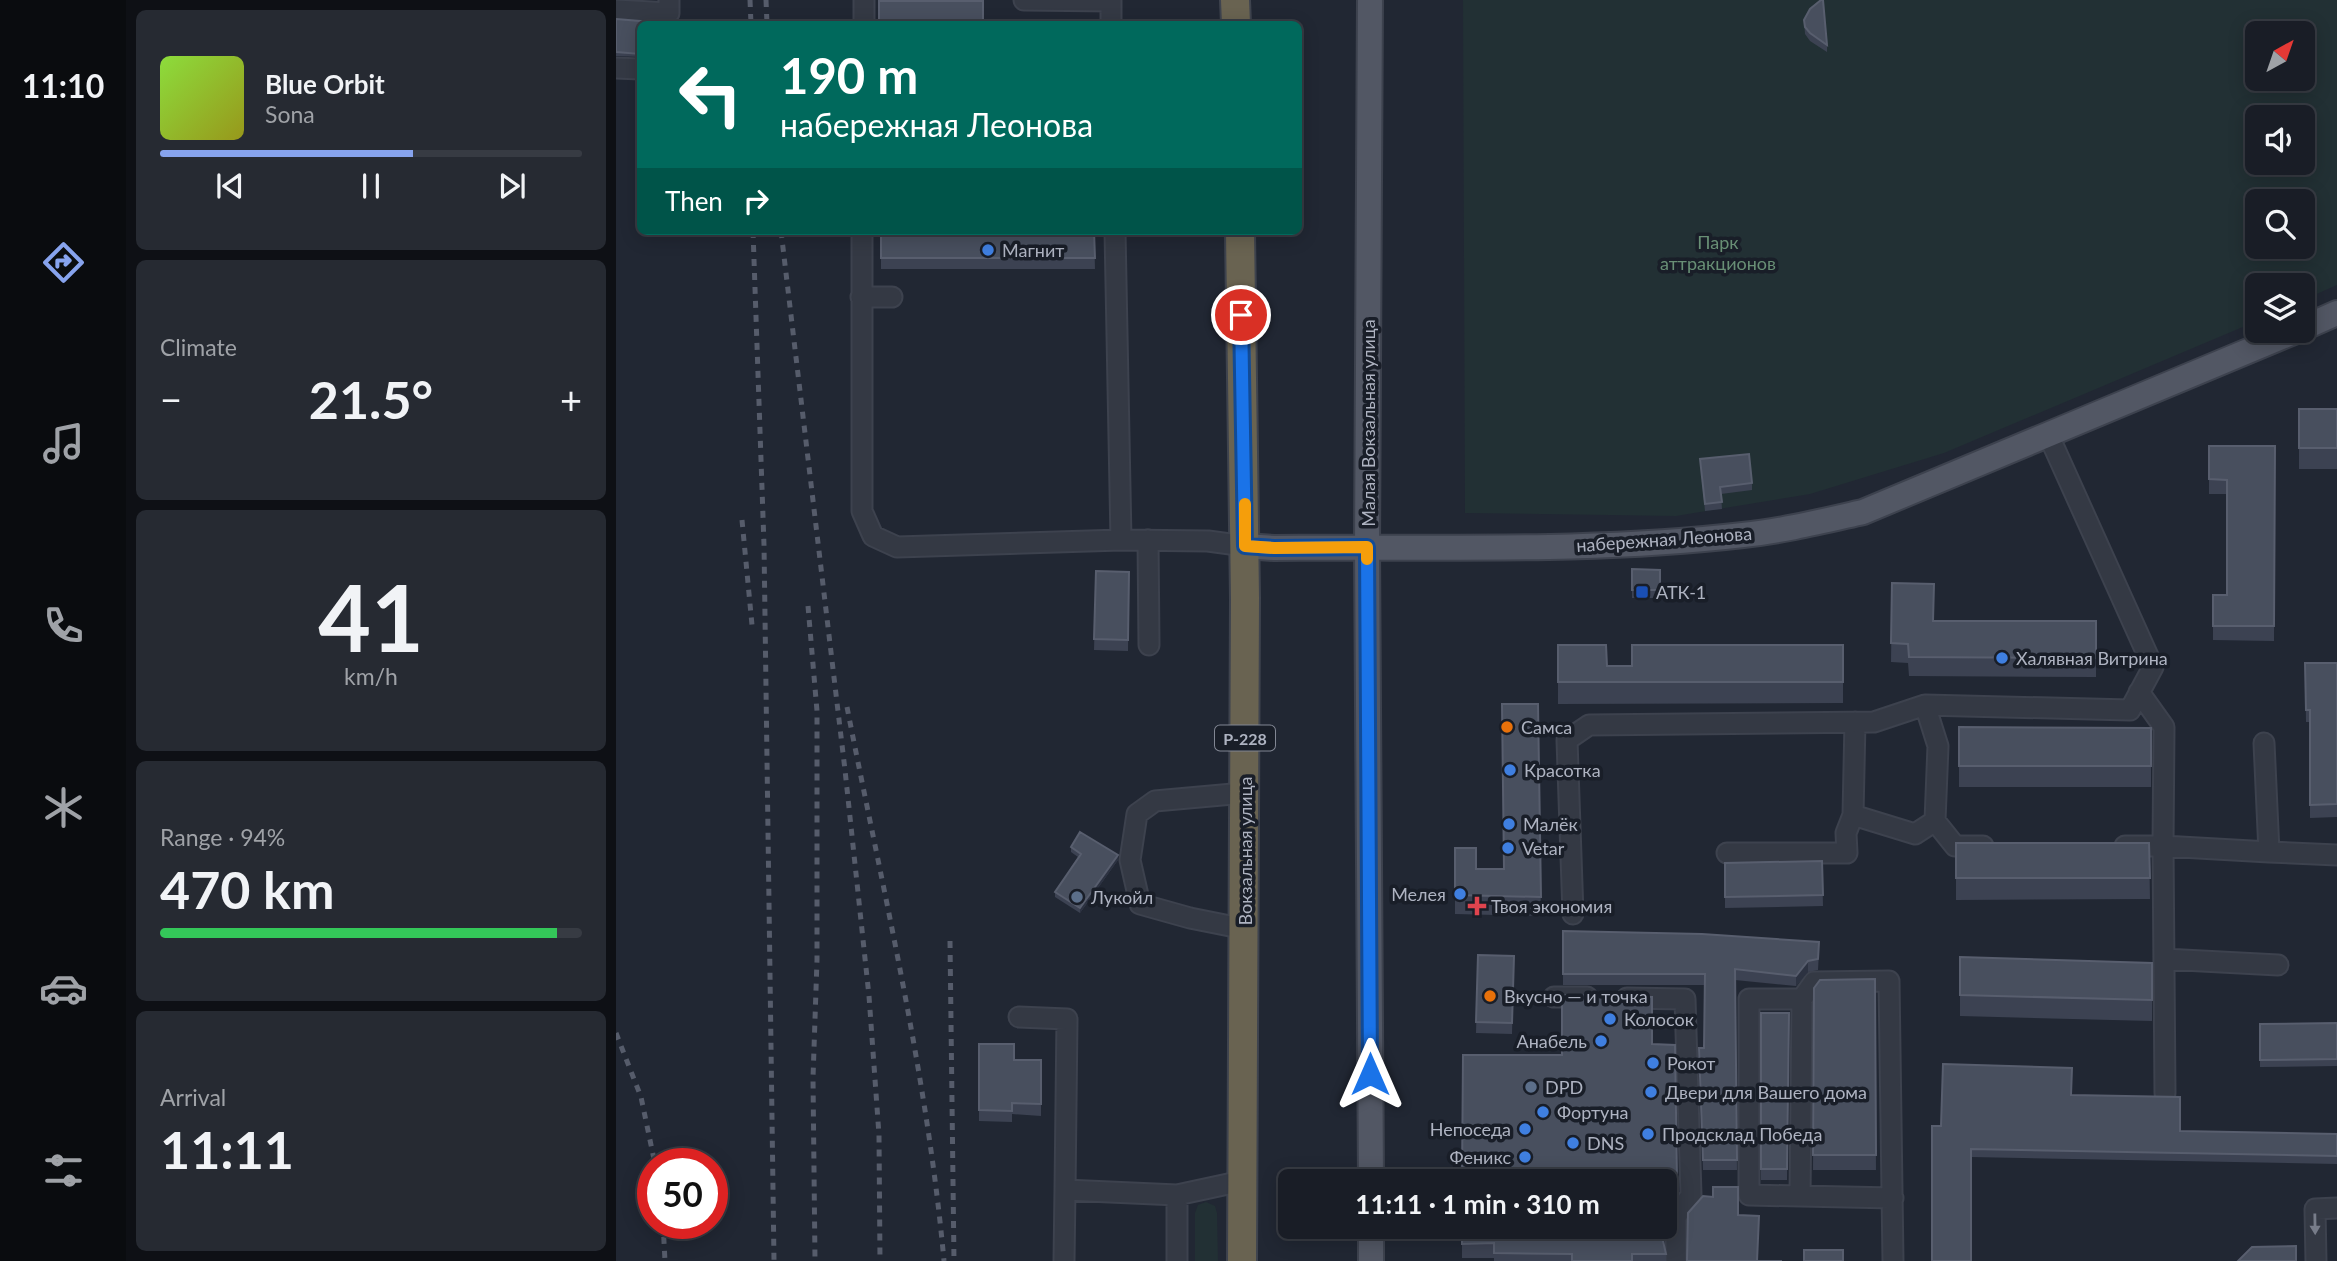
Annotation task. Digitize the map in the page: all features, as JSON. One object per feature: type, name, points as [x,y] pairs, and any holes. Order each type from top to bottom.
[{"type":"highway","points":[[1235,0],[1236,21]]},
{"type":"highway","name":"Вокзальная улица","points":[[1240,235],[1245,546],[1242,1261]]},
{"type":"main road","name":"Малая Вокзальная улица","points":[[1370,0],[1367,547],[1371,1169]]},
{"type":"main road","points":[[2315,323],[2337,313]]},
{"type":"main road","name":"набережная Леонова","points":[[1245,546],[1274,548],[1608,544],[1745,535],[1863,512],[2267,343]]},
{"type":"main road","points":[[1371,1239],[1371,1261]]},
{"type":"street","points":[[864,0],[864,21]]},
{"type":"street","points":[[1024,0],[1111,1],[1111,21]]},
{"type":"street","points":[[616,10],[669,13]]},
{"type":"street","points":[[616,68],[637,69]]},
{"type":"street","points":[[862,235],[862,510],[873,536],[897,547],[1121,540],[1209,541],[1245,546]]},
{"type":"street","points":[[1115,235],[1121,540]]},
{"type":"street","points":[[861,297],[892,297]]},
{"type":"street","points":[[1573,914],[1567,740],[1589,725],[1874,722],[1925,705],[2130,710],[2152,667],[2048,434]]},
{"type":"street","points":[[1148,540],[1149,645]]},
{"type":"street","points":[[2139,692],[2164,727],[2160,968],[2165,1093]]},
{"type":"street","points":[[1925,705],[1938,746],[1935,821],[1955,846],[1996,846]]},
{"type":"street","points":[[1727,853],[1847,853],[1846,833],[1853,815],[1855,722]]},
{"type":"street","points":[[2264,743],[2269,852]]},
{"type":"street","points":[[1244,793],[1155,801],[1137,814],[1130,860],[1140,904],[1245,929]]},
{"type":"street","points":[[1853,815],[1915,834],[1935,821]]},
{"type":"street","points":[[2108,846],[2163,846],[2337,855]]},
{"type":"street","points":[[2160,968],[2278,965]]},
{"type":"street","points":[[1800,1196],[1802,999],[1814,982],[1889,981],[1893,1261]]},
{"type":"street","points":[[1554,997],[1685,999],[1691,1195],[1676,1217],[1676,1261]]},
{"type":"street","points":[[1802,999],[1749,999],[1749,1195],[1893,1198]]},
{"type":"street","points":[[1019,1017],[1067,1019],[1064,1261]]},
{"type":"street","points":[[1065,1190],[1177,1195],[1242,1181]]},
{"type":"street","points":[[1177,1195],[1177,1261]]},
{"type":"street","points":[[2316,1261],[2315,1209],[2337,1208]]},
{"type":"green space","name":"Парк аттракционов","points":[[1463,0],[2337,0],[2337,285],[2315,295],[2315,273],[2245,273],[2245,326],[1944,453],[1810,494],[1676,516],[1465,513]]},
{"type":"green space","points":[[1206,1202],[1215,1206],[1217,1213],[1218,1261],[1195,1261],[1195,1213],[1198,1205]]},
{"type":"building","points":[[1821,0],[1827,45],[1810,33],[1804,20],[1810,9]]},
{"type":"building","points":[[879,1],[983,1],[983,21],[879,21]]},
{"type":"building","points":[[616,19],[640,21],[637,21],[637,54],[616,52]]},
{"type":"building","name":"Магнит","points":[[881,235],[1094,235],[1095,258],[881,258]]},
{"type":"building","points":[[2299,409],[2337,409],[2337,448],[2299,448]]},
{"type":"building","points":[[2209,446],[2275,446],[2274,626],[2213,626],[2213,595],[2227,595],[2227,480],[2209,479]]},
{"type":"building","points":[[1749,454],[1752,483],[1720,487],[1722,502],[1705,504],[1700,459]]},
{"type":"building","points":[[1632,569],[1660,570],[1660,590],[1632,590]]},
{"type":"building","points":[[1096,571],[1129,572],[1128,640],[1094,639]]},
{"type":"building","points":[[1892,583],[1934,584],[1933,621],[2096,621],[2096,658],[1909,657],[1908,644],[1891,643]]},
{"type":"building","points":[[1558,645],[1606,645],[1607,666],[1632,666],[1632,645],[1843,645],[1843,682],[1558,682]]},
{"type":"building","points":[[2305,663],[2337,663],[2337,804],[2310,805],[2310,710],[2306,710]]},
{"type":"building","points":[[1502,704],[1538,704],[1541,897],[1455,895],[1455,848],[1476,848],[1476,869],[1504,869]]},
{"type":"building","points":[[1959,727],[2151,728],[2151,766],[1959,766]]},
{"type":"building","points":[[1080,832],[1118,855],[1080,908],[1055,892],[1081,854],[1071,847]]},
{"type":"building","points":[[1956,843],[2149,843],[2150,878],[1956,878]]},
{"type":"building","points":[[1822,861],[1823,895],[1725,897],[1725,863]]},
{"type":"building","points":[[1563,931],[1702,934],[1819,942],[1818,959],[1808,961],[1796,976],[1735,969],[1737,1160],[1703,1160],[1699,1048],[1704,1048],[1705,974],[1563,974]]},
{"type":"building","points":[[1478,955],[1514,956],[1512,1023],[1476,1022]]},
{"type":"building","points":[[1960,957],[2152,963],[2152,1000],[1960,995]]},
{"type":"building","points":[[1875,979],[1876,1155],[1813,1155],[1814,988],[1820,980]]},
{"type":"building","points":[[1562,995],[1652,997],[1652,1044],[1675,1045],[1677,1169],[1462,1169],[1463,1055],[1562,1055]]},
{"type":"building","points":[[1761,1013],[1789,1013],[1787,1169],[1761,1169]]},
{"type":"building","points":[[2337,1023],[2337,1059],[2260,1060],[2260,1024]]},
{"type":"building","points":[[979,1044],[1014,1044],[1014,1060],[1041,1060],[1041,1104],[1012,1103],[1012,1111],[979,1110]]},
{"type":"building","points":[[1943,1064],[2072,1068],[2071,1095],[2180,1097],[2180,1131],[2337,1134],[2337,1156],[1971,1149],[1971,1261],[1932,1261],[1932,1126],[1941,1126]]},
{"type":"building","points":[[1713,1187],[1738,1187],[1738,1215],[1759,1216],[1757,1261],[1687,1261],[1688,1213],[1703,1196],[1713,1197]]},
{"type":"building","points":[[1462,1239],[1663,1239],[1666,1254],[1632,1254],[1632,1261],[1572,1261],[1572,1254],[1494,1253],[1494,1243],[1462,1244]]},
{"type":"building","points":[[2296,1246],[2296,1261],[2238,1261],[2252,1247]]},
{"type":"building","points":[[1804,1250],[1843,1250],[1843,1261],[1804,1261]]},
{"type":"railway","points":[[750,0],[751,21]]},
{"type":"railway","points":[[766,0],[767,21]]},
{"type":"railway","points":[[753,235],[764,545],[774,1261]]},
{"type":"railway","points":[[781,235],[869,996],[879,1135],[880,1261]]},
{"type":"railway","points":[[742,520],[752,625]]},
{"type":"railway","points":[[808,606],[817,711],[817,960],[813,1078],[815,1261]]},
{"type":"railway","points":[[847,707],[915,1052],[927,1121],[944,1261]]},
{"type":"railway","points":[[950,941],[954,1261]]},
{"type":"railway","points":[[616,1033],[641,1097],[652,1148]]},
{"type":"railway","points":[[664,1239],[665,1261]]},
{"type":"slow traffic","points":[[1245,504],[1245,546],[1367,547],[1367,559]]},
{"type":"place","name":"Магнит","points":[[988,250]]},
{"type":"place","name":"АТК-1","points":[[1642,592]]},
{"type":"place","name":"Халявная Витрина","points":[[2002,658]]},
{"type":"place","name":"Самса","points":[[1507,727]]},
{"type":"place","name":"Красотка","points":[[1510,770]]},
{"type":"place","name":"Малёк","points":[[1509,824]]},
{"type":"place","name":"Vetar","points":[[1508,848]]},
{"type":"place","name":"Мелея","points":[[1460,894]]},
{"type":"place","name":"Лукойл","points":[[1077,897]]},
{"type":"place","name":"Твоя экономия","points":[[1477,906]]},
{"type":"place","name":"Вкусно — и точка","points":[[1490,996]]},
{"type":"place","name":"Колосок","points":[[1610,1019]]},
{"type":"place","name":"Анабель","points":[[1601,1041]]},
{"type":"place","name":"Рокот","points":[[1653,1063]]},
{"type":"place","name":"DPD","points":[[1531,1087]]},
{"type":"place","name":"Двери для Вашего дома","points":[[1651,1092]]},
{"type":"place","name":"Фортуна","points":[[1543,1112]]},
{"type":"place","name":"Непоседа","points":[[1525,1129]]},
{"type":"place","name":"Продсклад Победа","points":[[1648,1134]]},
{"type":"place","name":"DNS","points":[[1573,1143]]},
{"type":"place","name":"Феникс","points":[[1525,1157]]},
{"type":"route","points":[[1241,315],[1245,546],[1367,547],[1370,1074]]}]
